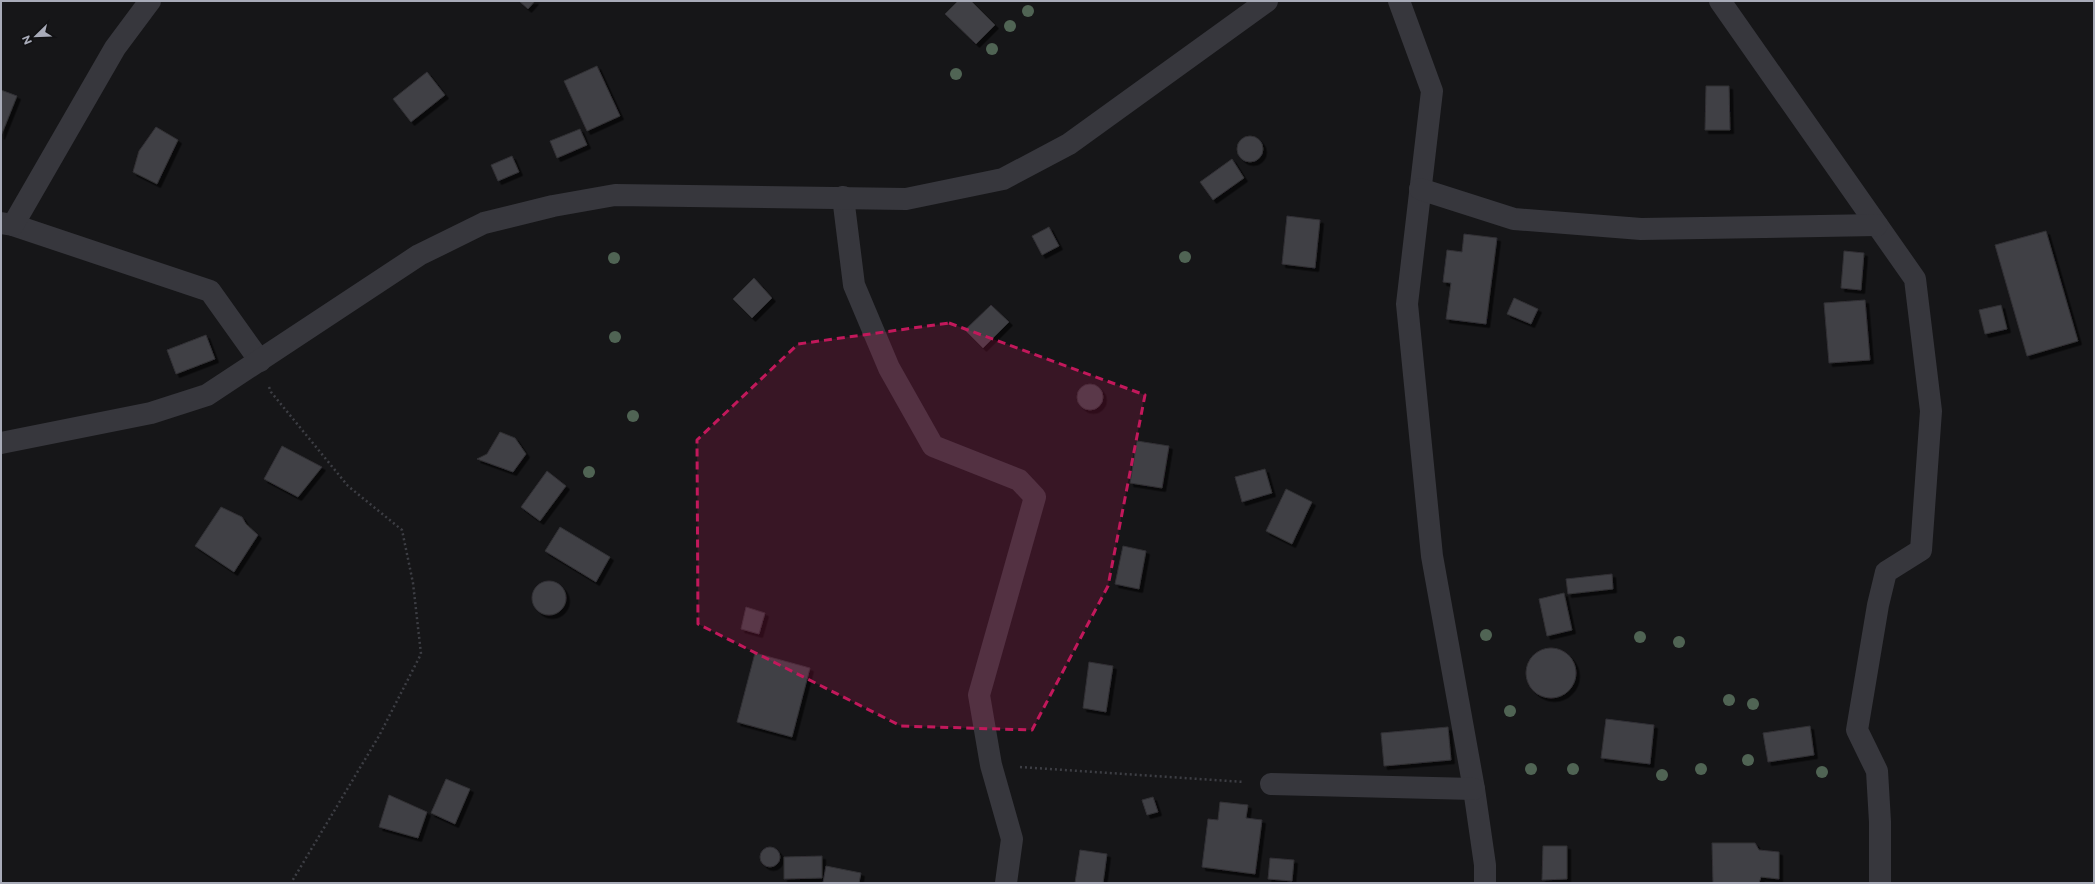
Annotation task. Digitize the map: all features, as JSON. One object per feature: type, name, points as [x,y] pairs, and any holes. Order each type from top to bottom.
[{"type":"street","points":[[150,1],[115,48],[7,224],[210,291],[260,361]]},
{"type":"street","points":[[1,443],[151,413],[207,395],[419,255],[484,222],[553,206],[615,195],[906,198],[1003,179],[1069,144],[1267,1]]},
{"type":"street","points":[[1399,1],[1432,91],[1407,304],[1432,556],[1474,789],[1485,865],[1485,883]]},
{"type":"street","points":[[1720,1],[1914,279],[1931,411],[1921,550],[1886,572],[1878,606],[1857,730],[1877,771],[1880,883]]},
{"type":"street","points":[[1420,188],[1514,219],[1641,230],[1877,226]]},
{"type":"street","points":[[844,197],[854,285],[889,368],[933,446],[1019,480],[1035,497],[979,695],[991,765],[1012,839],[1006,883]]},
{"type":"street","points":[[1271,784],[1474,789]]},
{"type":"path","points":[[260,361],[270,392],[316,448],[348,486],[402,530],[413,583],[420,654],[379,736],[291,883]]},
{"type":"path","points":[[991,765],[1271,784]]},
{"type":"highlighted area","points":[[949,323],[1145,395],[1108,586],[1032,730],[901,726],[698,624],[697,440],[798,344]]},
{"type":"building","points":[[519,1],[535,1],[528,9]]},
{"type":"building","points":[[958,1],[971,1],[995,25],[976,44],[945,14]]},
{"type":"building","points":[[597,66],[620,116],[587,131],[564,81]]},
{"type":"building","points":[[427,72],[445,95],[411,122],[393,99]]},
{"type":"building","points":[[1706,86],[1729,86],[1730,130],[1705,130]]},
{"type":"building","points":[[1,90],[17,96],[1,136]]},
{"type":"building","points":[[156,127],[178,140],[157,184],[133,172],[139,151]]},
{"type":"building","points":[[580,129],[587,145],[557,158],[550,141]]},
{"type":"building","points":[[1250,136],[1260,139],[1263,149],[1260,159],[1250,162],[1240,159],[1237,149],[1240,139]]},
{"type":"building","points":[[512,156],[519,172],[498,181],[491,165]]},
{"type":"building","points":[[1232,159],[1244,178],[1213,200],[1200,182]]},
{"type":"building","points":[[1287,216],[1320,220],[1315,268],[1282,264]]},
{"type":"building","points":[[1049,227],[1059,246],[1042,255],[1032,236]]},
{"type":"building","points":[[2046,231],[2078,341],[2027,356],[1995,245]]},
{"type":"building","points":[[1464,234],[1497,238],[1486,324],[1446,319],[1451,283],[1443,282],[1447,250],[1462,252]]},
{"type":"building","points":[[1844,251],[1864,253],[1861,290],[1841,288]]},
{"type":"building","points":[[754,278],[772,298],[752,318],[733,299]]},
{"type":"building","points":[[1514,298],[1538,309],[1531,324],[1507,314]]},
{"type":"building","points":[[1865,300],[1870,360],[1829,363],[1824,303]]},
{"type":"building","points":[[991,305],[1009,322],[983,348],[965,330]]},
{"type":"building","points":[[2001,305],[2007,329],[1985,334],[1979,310]]},
{"type":"building","points":[[206,335],[215,359],[176,374],[167,350]]},
{"type":"building","points":[[1090,384],[1099,388],[1103,397],[1099,406],[1090,410],[1081,406],[1077,397],[1081,388]]},
{"type":"building","points":[[500,432],[515,438],[526,454],[513,472],[477,459],[487,454]]},
{"type":"building","points":[[1137,441],[1169,446],[1162,488],[1130,483]]},
{"type":"building","points":[[282,446],[322,467],[298,497],[264,479]]},
{"type":"building","points":[[1265,469],[1272,493],[1242,502],[1235,477]]},
{"type":"building","points":[[547,471],[566,486],[540,521],[521,507]]},
{"type":"building","points":[[1286,489],[1312,502],[1292,544],[1266,531]]},
{"type":"building","points":[[221,507],[242,517],[246,524],[258,535],[234,572],[195,546]]},
{"type":"building","points":[[560,527],[610,557],[596,582],[545,551]]},
{"type":"building","points":[[1123,546],[1146,551],[1139,589],[1115,584]]},
{"type":"building","points":[[1612,574],[1613,589],[1568,594],[1566,579]]},
{"type":"building","points":[[549,581],[561,586],[566,598],[561,610],[549,615],[537,610],[532,598],[537,586]]},
{"type":"building","points":[[1564,593],[1572,630],[1547,636],[1539,599]]},
{"type":"building","points":[[746,607],[765,613],[759,634],[741,629]]},
{"type":"building","points":[[1551,648],[1561,650],[1569,655],[1574,663],[1576,673],[1574,683],[1569,691],[1561,696],[1551,698],[1541,696],[1533,691],[1528,683],[1526,673],[1528,663],[1533,655],[1541,650]]},
{"type":"building","points":[[755,653],[810,668],[792,737],[737,722]]},
{"type":"building","points":[[1089,662],[1113,666],[1106,712],[1083,708]]},
{"type":"building","points":[[1606,719],[1654,725],[1650,764],[1601,758]]},
{"type":"building","points":[[1810,726],[1814,755],[1768,762],[1763,733]]},
{"type":"building","points":[[1448,727],[1451,760],[1384,766],[1381,733]]},
{"type":"building","points":[[446,779],[470,789],[455,824],[431,813]]},
{"type":"building","points":[[389,795],[427,812],[418,838],[379,827]]},
{"type":"building","points":[[1153,797],[1158,812],[1147,815],[1142,800]]},
{"type":"building","points":[[1220,802],[1248,805],[1246,818],[1262,820],[1255,874],[1202,867],[1208,819],[1218,820]]},
{"type":"building","points":[[1712,843],[1755,843],[1759,850],[1779,852],[1779,879],[1761,877],[1759,883],[1713,883]]},
{"type":"building","points":[[1543,846],[1567,846],[1567,879],[1542,880]]},
{"type":"building","points":[[770,847],[777,850],[780,857],[777,864],[770,867],[763,864],[760,857],[763,850]]},
{"type":"building","points":[[1080,850],[1107,854],[1103,883],[1075,883]]},
{"type":"building","points":[[822,856],[822,878],[784,879],[784,857]]},
{"type":"building","points":[[1270,858],[1294,860],[1292,881],[1268,879]]},
{"type":"building","points":[[826,866],[861,873],[859,883],[823,883]]}]
